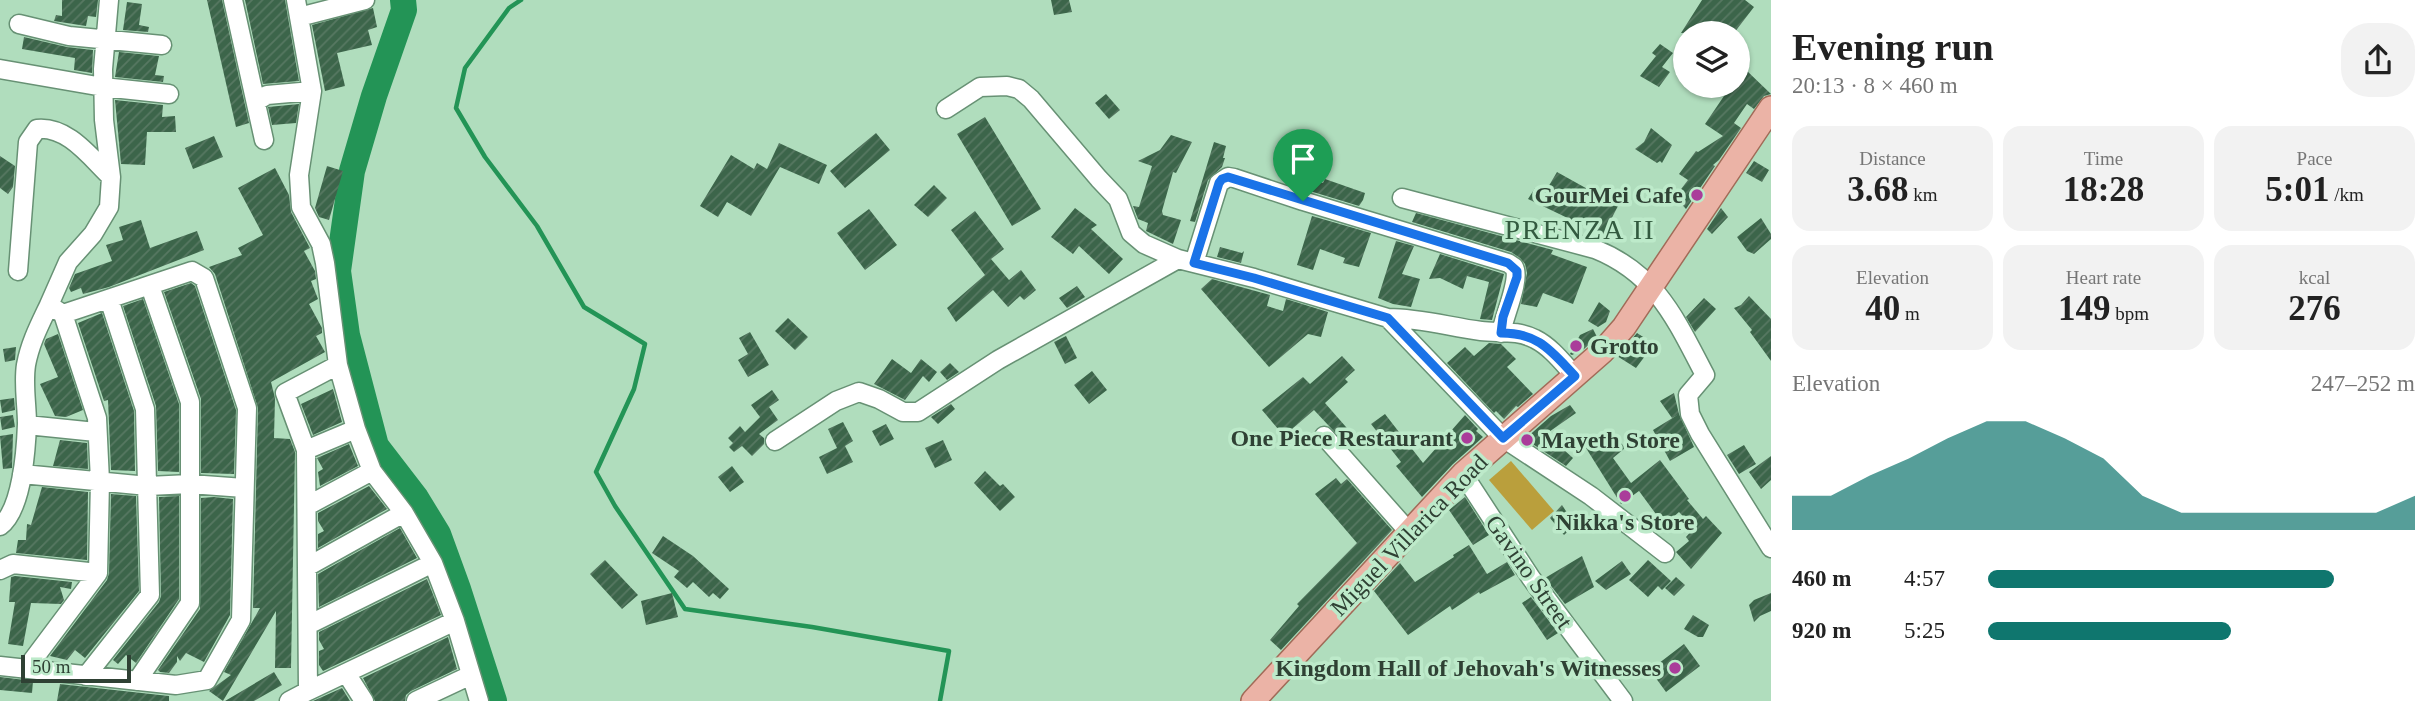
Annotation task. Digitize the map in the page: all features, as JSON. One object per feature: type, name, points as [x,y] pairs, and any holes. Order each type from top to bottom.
[{"type":"main road","name":"Miguel Villarica Road","points":[[1254,701],[1463,474],[1603,351],[1624,327],[1771,108]]},
{"type":"street","points":[[0,526],[16,501],[22,474],[27,425],[25,367],[33,338],[56,309],[68,262],[93,234],[109,207],[111,177],[103,87],[109,0]]},
{"type":"street","points":[[233,0],[264,140]]},
{"type":"street","points":[[365,0],[298,9],[312,91],[299,175],[301,207],[321,244],[338,365],[356,429],[372,471],[404,513],[433,563],[455,621],[479,701]]},
{"type":"street","points":[[19,24],[69,36],[162,45]]},
{"type":"street","points":[[0,69],[103,87],[169,94]]},
{"type":"street","points":[[946,109],[979,87],[1007,86],[1019,89],[1031,99],[1118,199],[1126,224],[1136,239],[1159,251],[1388,318],[1407,318],[1501,333],[1520,333],[1536,339],[1548,348],[1575,376]]},
{"type":"street","points":[[257,101],[267,96],[312,91]]},
{"type":"street","points":[[18,271],[28,142],[37,129],[48,128],[66,135],[111,177]]},
{"type":"street","points":[[775,441],[835,401],[859,392],[903,412],[918,412],[998,360],[1186,261],[1219,183],[1222,179],[1234,177],[1303,201],[1508,263],[1517,271],[1517,277],[1503,317],[1501,333]]},
{"type":"street","points":[[1402,198],[1595,249],[1608,254],[1651,286],[1670,308],[1704,375],[1688,395],[1690,414],[1771,548]]},
{"type":"street","points":[[0,666],[176,685],[207,680],[241,620],[247,408],[204,278],[192,271],[108,299],[56,309]]},
{"type":"street","points":[[137,681],[190,603],[190,402],[150,286]]},
{"type":"street","points":[[86,676],[150,595],[145,409],[108,299]]},
{"type":"street","points":[[26,669],[98,573],[100,481],[96,418],[56,309]]},
{"type":"street","points":[[1388,318],[1503,438],[1591,496],[1665,553]]},
{"type":"street","points":[[296,698],[308,625],[306,450],[285,393],[338,365]]},
{"type":"street","points":[[27,425],[96,432]]},
{"type":"street","points":[[306,450],[356,429]]},
{"type":"street","points":[[1324,436],[1409,532]]},
{"type":"street","points":[[307,506],[372,471]]},
{"type":"street","points":[[22,474],[148,486],[190,484],[244,488]]},
{"type":"street","name":"Gavino Street","points":[[1463,474],[1531,578],[1623,701]]},
{"type":"street","points":[[307,567],[404,513]]},
{"type":"street","points":[[308,625],[433,563]]},
{"type":"street","points":[[0,570],[13,564],[98,573]]},
{"type":"street","points":[[296,698],[455,621]]},
{"type":"street","points":[[346,673],[364,701]]},
{"type":"street","points":[[416,701],[471,675]]},
{"type":"shaded area","points":[[1511,461],[1554,511],[1532,530],[1489,480]]},
{"type":"building","points":[[62,0],[98,0],[96,17],[88,16],[86,26],[54,21],[56,15],[62,16]]},
{"type":"building","points":[[207,0],[222,0],[249,123],[236,127]]},
{"type":"building","points":[[245,0],[285,0],[299,81],[263,84]]},
{"type":"building","points":[[1051,0],[1069,0],[1072,12],[1054,15]]},
{"type":"building","points":[[1702,0],[1745,0],[1754,7],[1743,21],[1689,21]]},
{"type":"building","points":[[127,2],[142,4],[139,25],[149,27],[148,32],[123,30]]},
{"type":"building","points":[[373,8],[377,27],[368,30],[372,45],[337,53],[345,86],[325,91],[312,25]]},
{"type":"building","points":[[24,37],[93,50],[92,73],[74,70],[75,58],[22,49]]},
{"type":"building","points":[[1660,44],[1673,53],[1662,67],[1670,72],[1659,87],[1640,76],[1656,56],[1652,53]]},
{"type":"building","points":[[119,52],[159,56],[155,75],[164,76],[163,82],[115,77]]},
{"type":"building","points":[[1750,74],[1771,94],[1764,96],[1754,109],[1747,104],[1734,123],[1741,128],[1713,165],[1715,166],[1686,209],[1675,197],[1688,180],[1679,174],[1696,151],[1723,136],[1705,124],[1723,98],[1750,98]]},
{"type":"building","points":[[1106,94],[1120,110],[1109,119],[1095,103]]},
{"type":"building","points":[[115,100],[163,105],[162,117],[175,116],[176,132],[147,132],[145,165],[121,164]]},
{"type":"building","points":[[299,104],[296,123],[272,125],[268,107]]},
{"type":"building","points":[[985,117],[1041,209],[1012,226],[957,134]]},
{"type":"building","points":[[1651,128],[1672,145],[1662,163],[1657,163],[1635,149],[1644,142]]},
{"type":"building","points":[[876,133],[890,150],[845,188],[830,171]]},
{"type":"building","points":[[1171,135],[1192,142],[1176,173],[1173,172],[1162,211],[1163,215],[1181,220],[1173,244],[1146,231],[1148,223],[1138,219],[1133,206],[1139,207],[1152,166],[1138,161],[1160,150]]},
{"type":"building","points":[[214,136],[223,157],[193,169],[185,148]]},
{"type":"building","points":[[1214,142],[1226,146],[1225,158],[1222,167],[1208,180],[1195,222],[1190,221]]},
{"type":"building","points":[[779,143],[827,165],[819,184],[780,167],[751,216],[727,202],[718,217],[700,206],[731,155],[754,169],[757,163],[767,169]]},
{"type":"building","points":[[0,156],[15,166],[13,187],[8,194],[0,188]]},
{"type":"building","points":[[1754,161],[1769,170],[1762,182],[1746,173]]},
{"type":"building","points":[[327,166],[343,171],[329,220],[319,217],[315,208]]},
{"type":"building","points":[[275,168],[289,195],[291,212],[310,248],[304,251],[315,271],[316,279],[311,281],[318,299],[309,304],[322,328],[322,333],[316,336],[325,352],[271,382],[275,398],[274,438],[290,439],[295,452],[291,668],[275,668],[276,611],[223,701],[209,691],[231,675],[224,672],[260,608],[253,608],[258,408],[215,274],[209,267],[242,255],[238,248],[263,235],[238,188]]},
{"type":"building","points":[[1557,172],[1618,206],[1603,235],[1528,199],[1535,188],[1544,194]]},
{"type":"building","points":[[1293,174],[1323,183],[1325,179],[1365,193],[1363,200],[1359,206],[1290,185]]},
{"type":"building","points":[[934,185],[947,198],[928,217],[914,205]]},
{"type":"building","points":[[1075,208],[1097,225],[1091,229],[1123,259],[1109,274],[1079,246],[1073,254],[1051,237]]},
{"type":"building","points":[[1721,208],[1728,217],[1712,234],[1707,229]]},
{"type":"building","points":[[869,209],[897,245],[865,270],[837,233]]},
{"type":"building","points":[[975,211],[1004,249],[991,259],[1009,280],[1021,270],[1036,290],[1024,300],[1020,296],[1008,307],[993,290],[956,322],[947,308],[985,275],[951,230]]},
{"type":"building","points":[[1416,213],[1553,250],[1551,254],[1587,267],[1573,304],[1543,293],[1537,307],[1521,304],[1527,273],[1520,258],[1511,252],[1412,222]]},
{"type":"building","points":[[1312,216],[1371,233],[1359,267],[1343,263],[1345,258],[1320,249],[1313,270],[1297,265]]},
{"type":"building","points":[[1761,218],[1771,234],[1771,239],[1754,254],[1747,251],[1737,237]]},
{"type":"building","points":[[141,220],[150,248],[197,231],[204,250],[109,287],[83,294],[81,288],[71,292],[69,288],[75,274],[112,261],[106,245],[123,240],[119,227]]},
{"type":"building","points":[[1396,241],[1414,246],[1402,274],[1420,279],[1411,307],[1378,298]]},
{"type":"building","points":[[1220,247],[1242,253],[1244,251],[1241,263],[1217,257]]},
{"type":"building","points":[[1440,254],[1504,274],[1492,320],[1480,319],[1489,282],[1467,276],[1463,289],[1440,278],[1429,279]]},
{"type":"building","points":[[1212,279],[1270,295],[1267,306],[1283,311],[1286,299],[1328,312],[1321,337],[1308,334],[1269,367],[1201,289]]},
{"type":"building","points":[[191,283],[195,286],[236,410],[234,474],[201,473],[201,399],[164,292]]},
{"type":"building","points":[[1077,286],[1085,297],[1067,308],[1059,298]]},
{"type":"building","points":[[1749,296],[1771,319],[1771,361],[1750,332],[1752,330],[1734,308]]},
{"type":"building","points":[[1704,298],[1716,309],[1695,332],[1686,317]]},
{"type":"building","points":[[143,299],[179,404],[179,472],[158,471],[156,406],[123,306]]},
{"type":"building","points":[[1599,302],[1610,311],[1606,322],[1598,327],[1588,321]]},
{"type":"building","points":[[102,313],[134,411],[135,471],[111,470],[108,400],[104,401],[78,323]]},
{"type":"building","points":[[788,318],[808,337],[795,350],[775,331]]},
{"type":"building","points":[[1593,329],[1597,337],[1584,349],[1570,354],[1580,335]]},
{"type":"building","points":[[750,332],[769,365],[748,377],[738,360],[748,354],[739,338]]},
{"type":"building","points":[[1637,333],[1654,344],[1636,368],[1617,356]]},
{"type":"building","points":[[58,334],[83,410],[66,417],[55,416],[40,384],[58,377],[44,344],[46,339]]},
{"type":"building","points":[[1066,336],[1077,358],[1065,364],[1054,342]]},
{"type":"building","points":[[1489,343],[1501,344],[1516,359],[1507,367],[1533,394],[1504,419],[1496,411],[1494,413],[1447,363],[1465,347],[1474,356]]},
{"type":"building","points":[[16,347],[15,360],[5,362],[3,349]]},
{"type":"building","points":[[1342,356],[1355,370],[1345,379],[1348,382],[1325,403],[1353,435],[1344,442],[1314,410],[1284,436],[1262,410],[1303,377],[1310,384]]},
{"type":"building","points":[[892,359],[911,373],[921,359],[937,372],[929,382],[923,376],[905,400],[874,384]]},
{"type":"building","points":[[950,363],[959,372],[947,380],[940,372]]},
{"type":"building","points":[[1092,371],[1107,390],[1089,404],[1074,385]]},
{"type":"building","points":[[333,389],[342,422],[313,435],[301,404]]},
{"type":"building","points":[[772,390],[779,400],[769,407],[778,420],[759,434],[764,438],[764,444],[752,456],[742,446],[734,452],[729,447],[733,443],[728,438],[740,426],[745,432],[760,417],[751,405]]},
{"type":"building","points":[[1674,393],[1679,414],[1672,418],[1660,401]]},
{"type":"building","points":[[14,398],[15,410],[2,413],[0,400]]},
{"type":"building","points":[[951,404],[955,409],[938,424],[931,417]]},
{"type":"building","points":[[1570,405],[1576,413],[1546,434],[1573,458],[1566,466],[1525,439],[1551,416]]},
{"type":"building","points":[[1385,414],[1423,463],[1465,415],[1483,437],[1422,497],[1396,466],[1401,462],[1371,424]]},
{"type":"building","points":[[1679,414],[1694,447],[1670,461],[1653,430]]},
{"type":"building","points":[[13,415],[15,427],[2,430],[0,417]]},
{"type":"building","points":[[843,422],[853,441],[845,446],[853,462],[827,474],[819,457],[837,448],[828,429]]},
{"type":"building","points":[[886,424],[894,439],[880,446],[872,431]]},
{"type":"building","points":[[1610,429],[1625,448],[1613,458],[1631,483],[1660,460],[1703,519],[1706,516],[1722,533],[1691,569],[1676,552],[1689,541],[1686,537],[1694,528],[1679,512],[1664,525],[1639,491],[1621,504],[1586,448]]},
{"type":"building","points":[[13,434],[12,468],[3,469],[0,436]]},
{"type":"building","points":[[60,440],[87,443],[88,469],[53,466]]},
{"type":"building","points":[[943,440],[952,460],[935,468],[925,448]]},
{"type":"building","points":[[349,444],[358,466],[320,486],[318,472],[323,469],[317,458]]},
{"type":"building","points":[[1744,445],[1756,464],[1739,474],[1727,455]]},
{"type":"building","points":[[1771,456],[1771,480],[1761,489],[1749,472]]},
{"type":"building","points":[[732,466],[744,482],[730,492],[718,477]]},
{"type":"building","points":[[985,471],[1015,497],[1000,511],[974,483]]},
{"type":"building","points":[[1336,478],[1341,484],[1347,479],[1392,530],[1281,650],[1270,640],[1299,606],[1297,604],[1357,543],[1315,494]]},
{"type":"building","points":[[369,486],[387,509],[318,548],[318,534],[324,531],[318,521],[318,513]]},
{"type":"building","points":[[42,487],[88,492],[87,560],[16,553],[18,540],[26,540],[27,524],[31,525]]},
{"type":"building","points":[[111,494],[136,496],[139,591],[85,658],[75,650],[67,660],[50,656],[107,580]]},
{"type":"building","points":[[179,496],[179,599],[136,663],[126,655],[118,664],[113,660],[161,596],[159,497]]},
{"type":"building","points":[[1465,497],[1489,535],[1473,545],[1449,510]]},
{"type":"building","points":[[201,498],[233,499],[230,615],[204,662],[186,653],[180,661],[177,656],[177,662],[169,673],[160,672],[158,670],[200,609]]},
{"type":"building","points":[[1562,505],[1575,525],[1564,535],[1550,518]]},
{"type":"building","points":[[400,528],[417,558],[319,607],[318,574]]},
{"type":"building","points":[[663,536],[693,556],[729,589],[720,599],[713,593],[709,597],[693,582],[687,588],[674,577],[679,571],[652,553]]},
{"type":"building","points":[[1469,545],[1487,574],[1507,562],[1515,575],[1480,594],[1479,592],[1452,610],[1450,606],[1408,635],[1374,591],[1400,563],[1415,582]]},
{"type":"building","points":[[1582,556],[1594,587],[1565,604],[1545,578]]},
{"type":"building","points":[[605,560],[638,595],[622,609],[590,574]]},
{"type":"building","points":[[1648,560],[1671,581],[1662,590],[1658,586],[1648,597],[1629,580]]},
{"type":"building","points":[[1622,561],[1631,574],[1606,590],[1595,581]]},
{"type":"building","points":[[11,577],[72,582],[71,589],[60,587],[64,600],[61,604],[31,603],[23,646],[8,644],[15,602],[9,602]]},
{"type":"building","points":[[1676,577],[1685,585],[1674,596],[1665,588]]},
{"type":"building","points":[[427,579],[441,615],[323,671],[319,665],[319,651],[324,649],[319,640],[319,632]]},
{"type":"building","points":[[672,593],[678,617],[646,625],[641,601]]},
{"type":"building","points":[[1771,593],[1771,611],[1754,622],[1749,605]]},
{"type":"building","points":[[1531,597],[1558,633],[1547,640],[1522,603]]},
{"type":"building","points":[[1693,615],[1709,625],[1703,637],[1684,629]]},
{"type":"building","points":[[448,637],[457,669],[411,691],[406,695],[405,701],[375,701],[363,678]]},
{"type":"building","name":"Kingdom Hall of Jehovah's Witnesses","points":[[1684,644],[1700,666],[1666,692],[1650,670]]},
{"type":"building","points":[[274,672],[282,685],[254,701],[225,701]]},
{"type":"building","points":[[0,677],[33,681],[32,693],[0,690]]},
{"type":"building","points":[[60,684],[169,696],[169,701],[57,701]]},
{"type":"building","points":[[342,688],[350,701],[313,701]]},
{"type":"waterway","points":[[403,0],[404,10],[374,96],[352,171],[338,271],[347,335],[376,446],[416,498],[438,534],[494,701]]},
{"type":"waterway","points":[[521,0],[509,8],[465,68],[456,108],[485,157],[537,226],[584,307],[645,344],[634,389],[596,472],[615,506],[685,609],[812,627],[949,651],[940,701]]},
{"type":"place","name":"GourMei Cafe","points":[[1697,195]]},
{"type":"place","name":"Grotto","points":[[1576,346]]},
{"type":"place","name":"One Piece Restaurant","points":[[1467,438]]},
{"type":"place","name":"Mayeth Store","points":[[1527,440]]},
{"type":"place","name":"Nikka's Store","points":[[1625,496]]},
{"type":"place","name":"Kingdom Hall of Jehovah's Witnesses","points":[[1675,668]]},
{"type":"district","name":"PRENZA II","points":[[1580,229]]},
{"type":"route","points":[[1234,177],[1303,201],[1508,263],[1517,271],[1517,277],[1503,317],[1501,333],[1520,333],[1536,339],[1575,376],[1503,438],[1388,318],[1194,263],[1222,179],[1234,177]]}]
